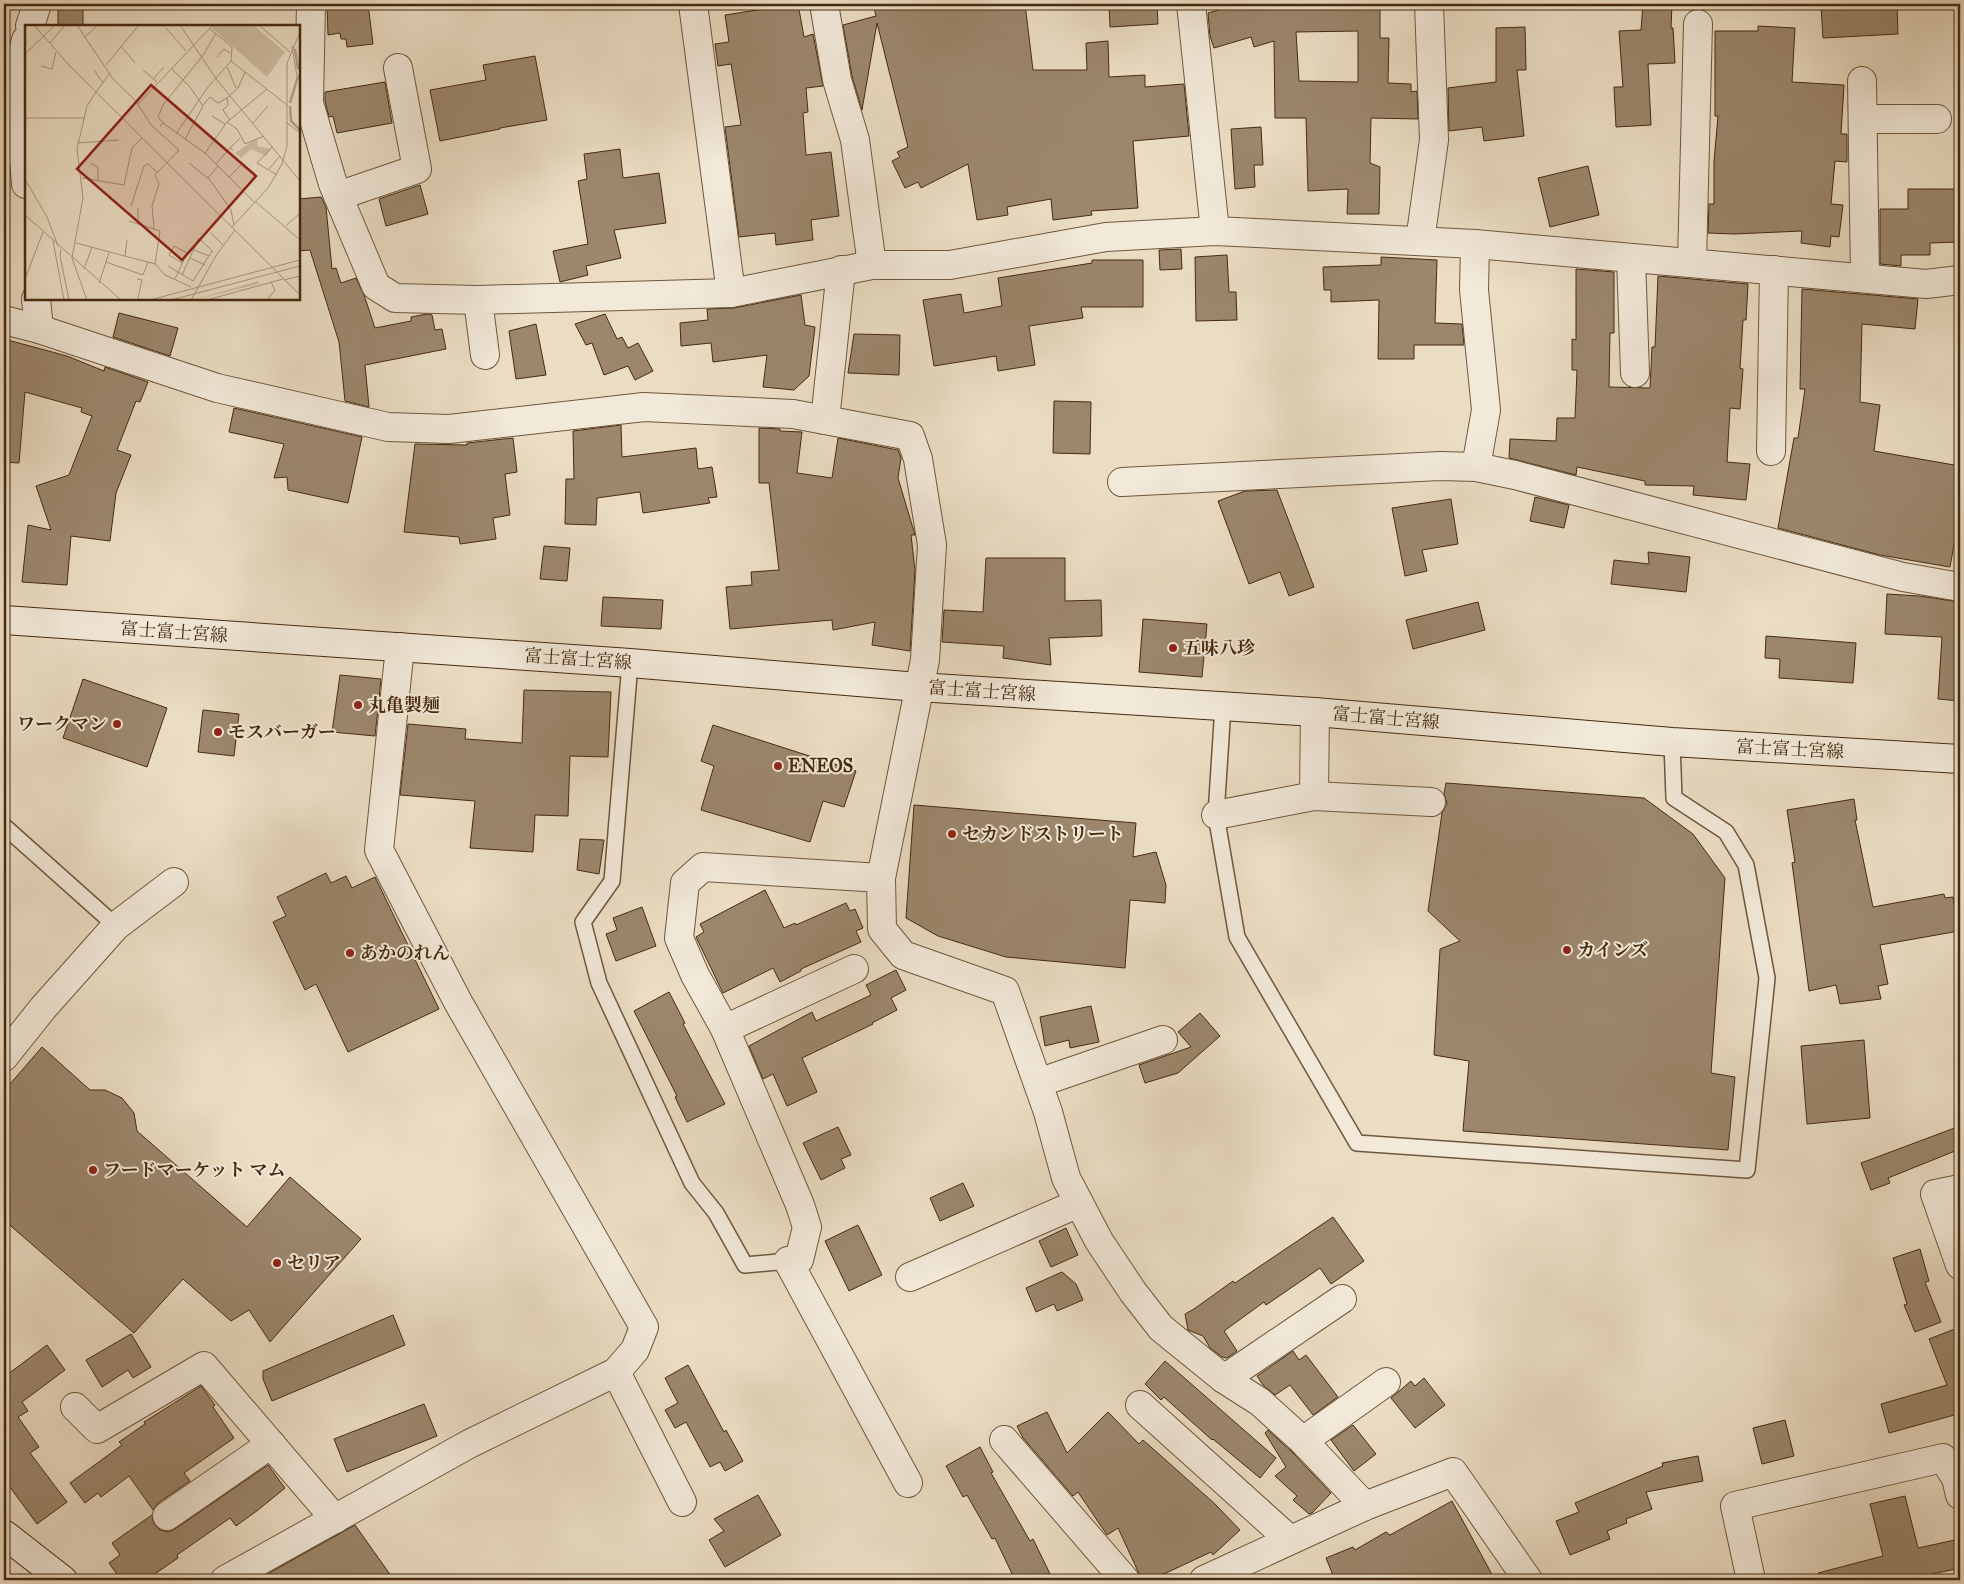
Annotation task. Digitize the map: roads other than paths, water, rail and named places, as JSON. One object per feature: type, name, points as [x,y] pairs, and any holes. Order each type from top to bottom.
[{"type":"street","points":[[30,25],[37,4]]},
{"type":"street","points":[[311,4],[310,103],[338,196],[376,286],[395,298],[478,300],[731,293],[872,265],[950,264],[1106,237],[1216,231],[1475,244],[1926,284],[1960,280]]},
{"type":"street","points":[[693,4],[731,293]]},
{"type":"street","points":[[824,4],[837,80],[856,140],[872,265]]},
{"type":"street","points":[[1191,4],[1216,231]]},
{"type":"street","points":[[1420,241],[1434,140],[1429,4]]},
{"type":"street","points":[[1692,263],[1698,24]]},
{"type":"street","points":[[25,44],[17,74],[25,172]]},
{"type":"street","points":[[338,196],[417,169],[398,68]]},
{"type":"street","points":[[1862,81],[1865,278]]},
{"type":"street","points":[[1863,119],[1937,120]]},
{"type":"street","points":[[1475,244],[1474,290],[1486,410],[1476,468]]},
{"type":"street","points":[[1631,258],[1635,373]]},
{"type":"street","points":[[825,420],[841,270]]},
{"type":"street","points":[[1770,451],[1774,270]]},
{"type":"street","points":[[36,300],[39,329]]},
{"type":"street","points":[[478,300],[485,355]]},
{"type":"street","points":[[4,320],[39,329],[217,388],[388,427],[450,429],[644,408],[793,414],[910,436],[918,459],[932,545],[925,660],[918,687],[881,878],[882,929],[903,955],[1004,991],[1048,1112],[1066,1178],[1099,1241],[1134,1292],[1161,1328],[1224,1379],[1260,1402],[1304,1440],[1365,1506]]},
{"type":"street","points":[[1122,482],[1440,466],[1476,468],[1525,478],[1903,577],[1960,587]]},
{"type":"street","name":"富士富士宮線","points":[[4,620],[400,646],[918,687],[1315,712],[1672,742],[1960,759]]},
{"type":"street","points":[[225,1580],[469,1444],[616,1372],[635,1350],[644,1327],[458,1002],[379,850],[400,646]]},
{"type":"street","points":[[1314,796],[1315,712]]},
{"type":"street","points":[[1216,815],[1314,796],[1431,802]]},
{"type":"street","points":[[881,878],[703,867],[685,883],[679,938],[695,975],[725,1029],[800,1205],[807,1227],[799,1260],[788,1261],[908,1483]]},
{"type":"street","points":[[4,1057],[43,1008],[116,926],[174,882]]},
{"type":"street","points":[[725,1029],[854,970]]},
{"type":"street","points":[[1038,1082],[1163,1040]]},
{"type":"street","points":[[1960,1189],[1935,1194],[1960,1264]]},
{"type":"street","points":[[910,1277],[1079,1203]]},
{"type":"street","points":[[1224,1379],[1342,1299]]},
{"type":"street","points":[[75,1407],[98,1429],[204,1366],[335,1519]]},
{"type":"street","points":[[616,1372],[682,1502]]},
{"type":"street","points":[[1304,1440],[1386,1382]]},
{"type":"street","points":[[1140,1405],[1290,1540]]},
{"type":"street","points":[[1004,1440],[1125,1580]]},
{"type":"street","points":[[167,1516],[271,1444]]},
{"type":"street","points":[[1751,1580],[1734,1506],[1943,1458],[1956,1478],[1960,1495]]},
{"type":"street","points":[[1204,1580],[1365,1506],[1453,1472],[1528,1580]]},
{"type":"street","points":[[4,1534],[63,1580]]},
{"type":"lane","points":[[630,663],[612,881],[583,922],[585,931],[599,983],[692,1183],[716,1213],[745,1266],[788,1261]]},
{"type":"lane","points":[[1223,706],[1216,815],[1237,937],[1357,1143],[1747,1170],[1767,978],[1746,865],[1726,832],[1674,798],[1672,742]]},
{"type":"lane","points":[[4,826],[116,926]]},
{"type":"place","name":"五味八珍","points":[[1173,648]]},
{"type":"place","name":"丸亀製麺","points":[[358,705]]},
{"type":"place","name":"ワークマン","points":[[117,724]]},
{"type":"place","name":"モスバーガー","points":[[218,732]]},
{"type":"place","name":"ENEOS","points":[[778,766]]},
{"type":"place","name":"セカンドストリート","points":[[952,834]]},
{"type":"place","name":"カインズ","points":[[1567,950]]},
{"type":"place","name":"あかのれん","points":[[350,953]]},
{"type":"place","name":"フードマーケット マム","points":[[93,1170]]},
{"type":"place","name":"セリア","points":[[277,1263]]}]
